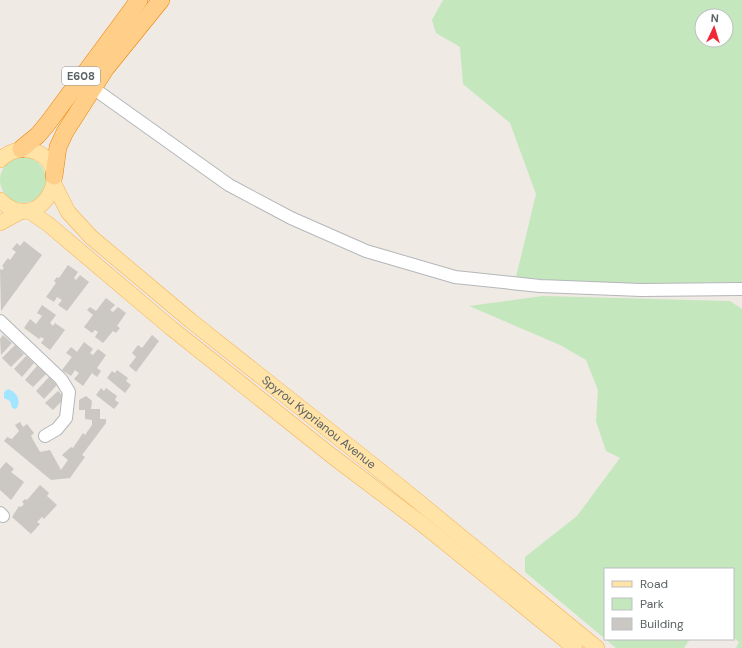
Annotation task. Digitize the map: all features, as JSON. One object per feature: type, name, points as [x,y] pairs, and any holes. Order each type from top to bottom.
[{"type":"highway","name":"E608","points":[[12,150],[38,135],[138,0]]},
{"type":"highway","name":"E608","points":[[54,180],[58,147],[64,132],[106,68],[161,0]]},
{"type":"main road","points":[[0,160],[12,150]]},
{"type":"main road","name":"Spyrou Kyprianou Avenue","points":[[12,150],[36,152],[43,156],[48,162],[68,212],[91,237],[191,321],[398,486],[597,648]]},
{"type":"main road","points":[[0,222],[38,207],[46,201],[52,193],[54,180]]},
{"type":"main road","name":"Spyrou Kyprianou Avenue","points":[[0,200],[11,208],[26,211],[48,224],[177,333],[332,456],[422,524],[575,648]]},
{"type":"street","points":[[93,88],[229,185],[291,218],[366,251],[456,277],[540,286],[641,290],[742,289]]},
{"type":"street","points":[[0,321],[62,379],[69,392],[66,418],[57,429],[45,436]]},
{"type":"green space","points":[[443,0],[742,0],[742,282],[601,282],[544,280],[516,277],[536,194],[510,123],[463,84],[460,47],[436,33],[432,20]]},
{"type":"green space","points":[[28,157],[32,158],[42,167],[45,171],[45,189],[36,199],[28,203],[18,203],[10,199],[1,189],[0,175],[4,167],[14,158]]},
{"type":"green space","points":[[543,296],[730,301],[742,309],[742,648],[736,648],[739,642],[734,638],[734,568],[604,568],[604,638],[525,572],[525,557],[577,516],[620,458],[606,451],[596,421],[598,390],[586,360],[560,345],[469,306]]},
{"type":"green space","points":[[606,640],[689,640],[684,648],[616,648]]},
{"type":"water","points":[[8,389],[14,392],[18,398],[19,403],[16,409],[12,408],[10,401],[4,398],[4,392]]},
{"type":"building","points":[[24,241],[42,255],[1,311],[0,269],[2,270],[4,268],[2,266],[8,258],[10,260],[16,252],[12,249],[17,243],[20,246]]},
{"type":"building","points":[[68,265],[78,272],[74,278],[76,280],[80,275],[89,282],[67,311],[58,305],[62,300],[57,297],[54,302],[46,297],[56,283],[54,281],[57,277],[59,278]]},
{"type":"building","points":[[106,298],[115,305],[110,310],[113,312],[118,307],[126,313],[117,326],[120,328],[116,333],[113,331],[103,343],[95,337],[98,332],[95,330],[92,333],[84,327],[93,315],[87,310],[90,307],[96,311]]},
{"type":"building","points":[[42,305],[56,315],[50,323],[53,326],[55,323],[65,330],[50,350],[41,343],[44,339],[41,337],[39,339],[24,328],[30,319],[36,324],[42,316],[37,313]]},
{"type":"building","points":[[3,335],[12,343],[1,355],[0,339]]},
{"type":"building","points":[[152,335],[159,341],[136,372],[129,366],[136,357],[132,353],[138,345],[142,348]]},
{"type":"building","points":[[84,342],[93,349],[90,353],[93,355],[98,349],[106,355],[97,368],[101,371],[97,377],[92,373],[83,386],[74,379],[79,373],[75,370],[71,376],[62,370],[72,357],[66,353],[71,347],[77,352]]},
{"type":"building","points":[[15,345],[24,354],[11,367],[2,358]]},
{"type":"building","points":[[26,356],[34,363],[22,377],[14,369]]},
{"type":"building","points":[[37,366],[46,374],[33,387],[25,380]]},
{"type":"building","points":[[117,370],[128,378],[126,381],[131,385],[125,393],[107,378],[112,371],[115,373]]},
{"type":"building","points":[[49,377],[57,385],[44,399],[36,391]]},
{"type":"building","points":[[101,388],[104,391],[106,388],[117,396],[115,400],[119,403],[114,409],[96,395]]},
{"type":"building","points":[[58,391],[65,398],[53,410],[45,403]]},
{"type":"building","points":[[86,396],[92,401],[91,409],[100,409],[100,419],[106,419],[106,423],[82,455],[85,457],[70,478],[51,480],[4,441],[7,437],[12,439],[19,431],[15,425],[20,422],[23,427],[27,424],[34,433],[31,436],[40,452],[50,450],[61,470],[68,460],[62,455],[71,447],[73,448],[83,433],[85,435],[92,425],[92,420],[85,419],[85,410],[79,410],[79,400]]},
{"type":"building","points":[[6,462],[14,469],[11,472],[24,482],[11,500],[0,490],[0,469]]},
{"type":"building","points":[[40,485],[49,493],[47,496],[57,505],[44,519],[42,517],[37,522],[40,524],[31,534],[12,517],[19,506],[21,507],[24,504],[22,502],[25,499],[27,500]]}]
